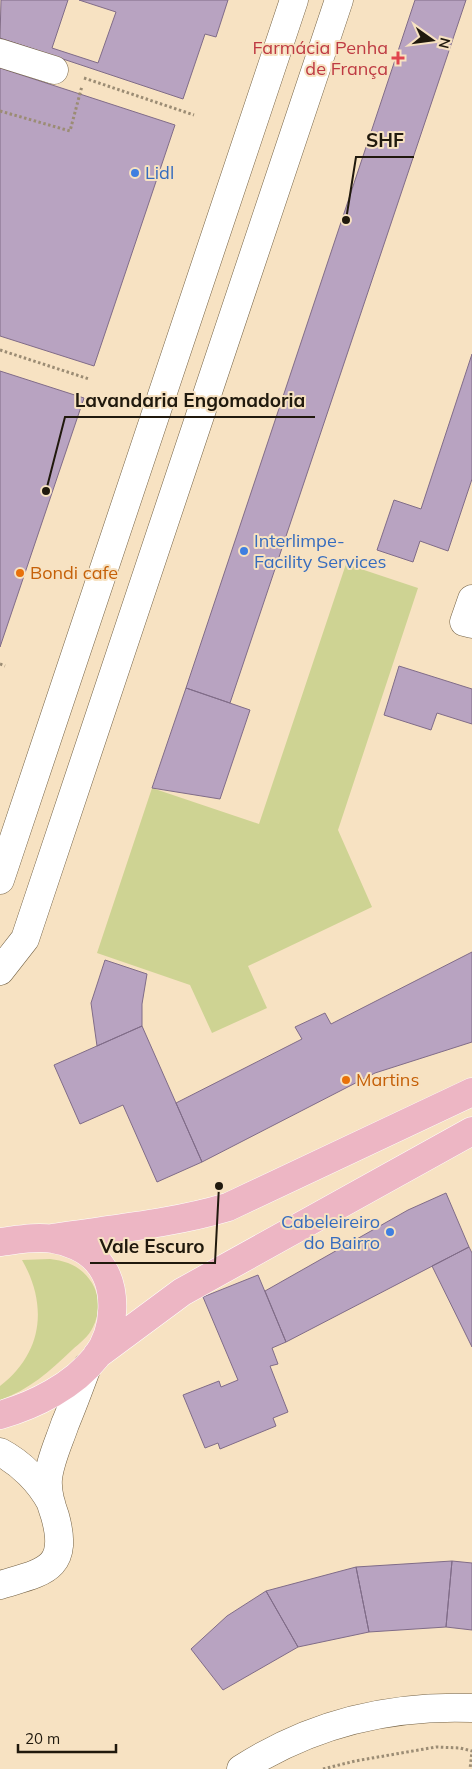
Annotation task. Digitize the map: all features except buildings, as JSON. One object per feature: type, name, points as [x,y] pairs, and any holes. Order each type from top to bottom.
[{"type":"main road","points":[[0,1242],[40,1239],[172,1220],[228,1207],[469,1102]]},
{"type":"main road","points":[[0,1415],[44,1398],[182,1292],[472,1132]]},
{"type":"main road","points":[[40,1239],[69,1243],[84,1251],[97,1260],[108,1280],[113,1305],[111,1325],[92,1361]]},
{"type":"street","points":[[0,880],[294,0]]},
{"type":"street","points":[[0,971],[25,938],[339,0]]},
{"type":"street","points":[[0,53],[54,70]]},
{"type":"street","points":[[245,147],[285,161]]},
{"type":"street","points":[[66,680],[107,694]]},
{"type":"street","points":[[0,1229],[40,1239]]},
{"type":"street","points":[[0,1586],[37,1574],[56,1558],[60,1541],[51,1503],[48,1480],[50,1468],[56,1448],[92,1361]]},
{"type":"street","points":[[0,1452],[18,1464],[36,1481],[51,1503]]},
{"type":"street","points":[[241,1769],[288,1742],[349,1720],[412,1709],[472,1708]]},
{"type":"path","points":[[54,70],[84,78],[194,115]]},
{"type":"path","points":[[0,112],[70,132],[84,78]]},
{"type":"path","points":[[0,350],[89,379]]},
{"type":"path","points":[[0,664],[5,666]]},
{"type":"path","points":[[323,1769],[355,1761],[436,1747],[460,1748],[472,1751],[470,1769]]},
{"type":"green space","points":[[346,564],[418,588],[338,830],[372,907],[248,966],[267,1008],[212,1033],[190,985],[97,953],[152,788],[259,824]]},
{"type":"green space","points":[[50,1259],[63,1261],[74,1266],[88,1277],[95,1288],[98,1299],[95,1322],[84,1339],[47,1372],[20,1391],[0,1400],[0,1386],[25,1359],[33,1343],[37,1328],[36,1294],[22,1260]]},
{"type":"place","name":"Farmácia Penha de França","points":[[398,58]]},
{"type":"place","name":"Lidl","points":[[135,173]]},
{"type":"place","name":"SHF","points":[[346,220]]},
{"type":"place","name":"Lavandaria Engomadoria","points":[[46,491]]},
{"type":"place","name":"Interlimpe- Facility Services","points":[[244,551]]},
{"type":"place","name":"Bondi cafe","points":[[20,573]]},
{"type":"place","name":"Martins","points":[[346,1080]]},
{"type":"place","name":"Vale Escuro","points":[[219,1186]]},
{"type":"place","name":"Cabeleireiro do Bairro","points":[[390,1232]]}]
